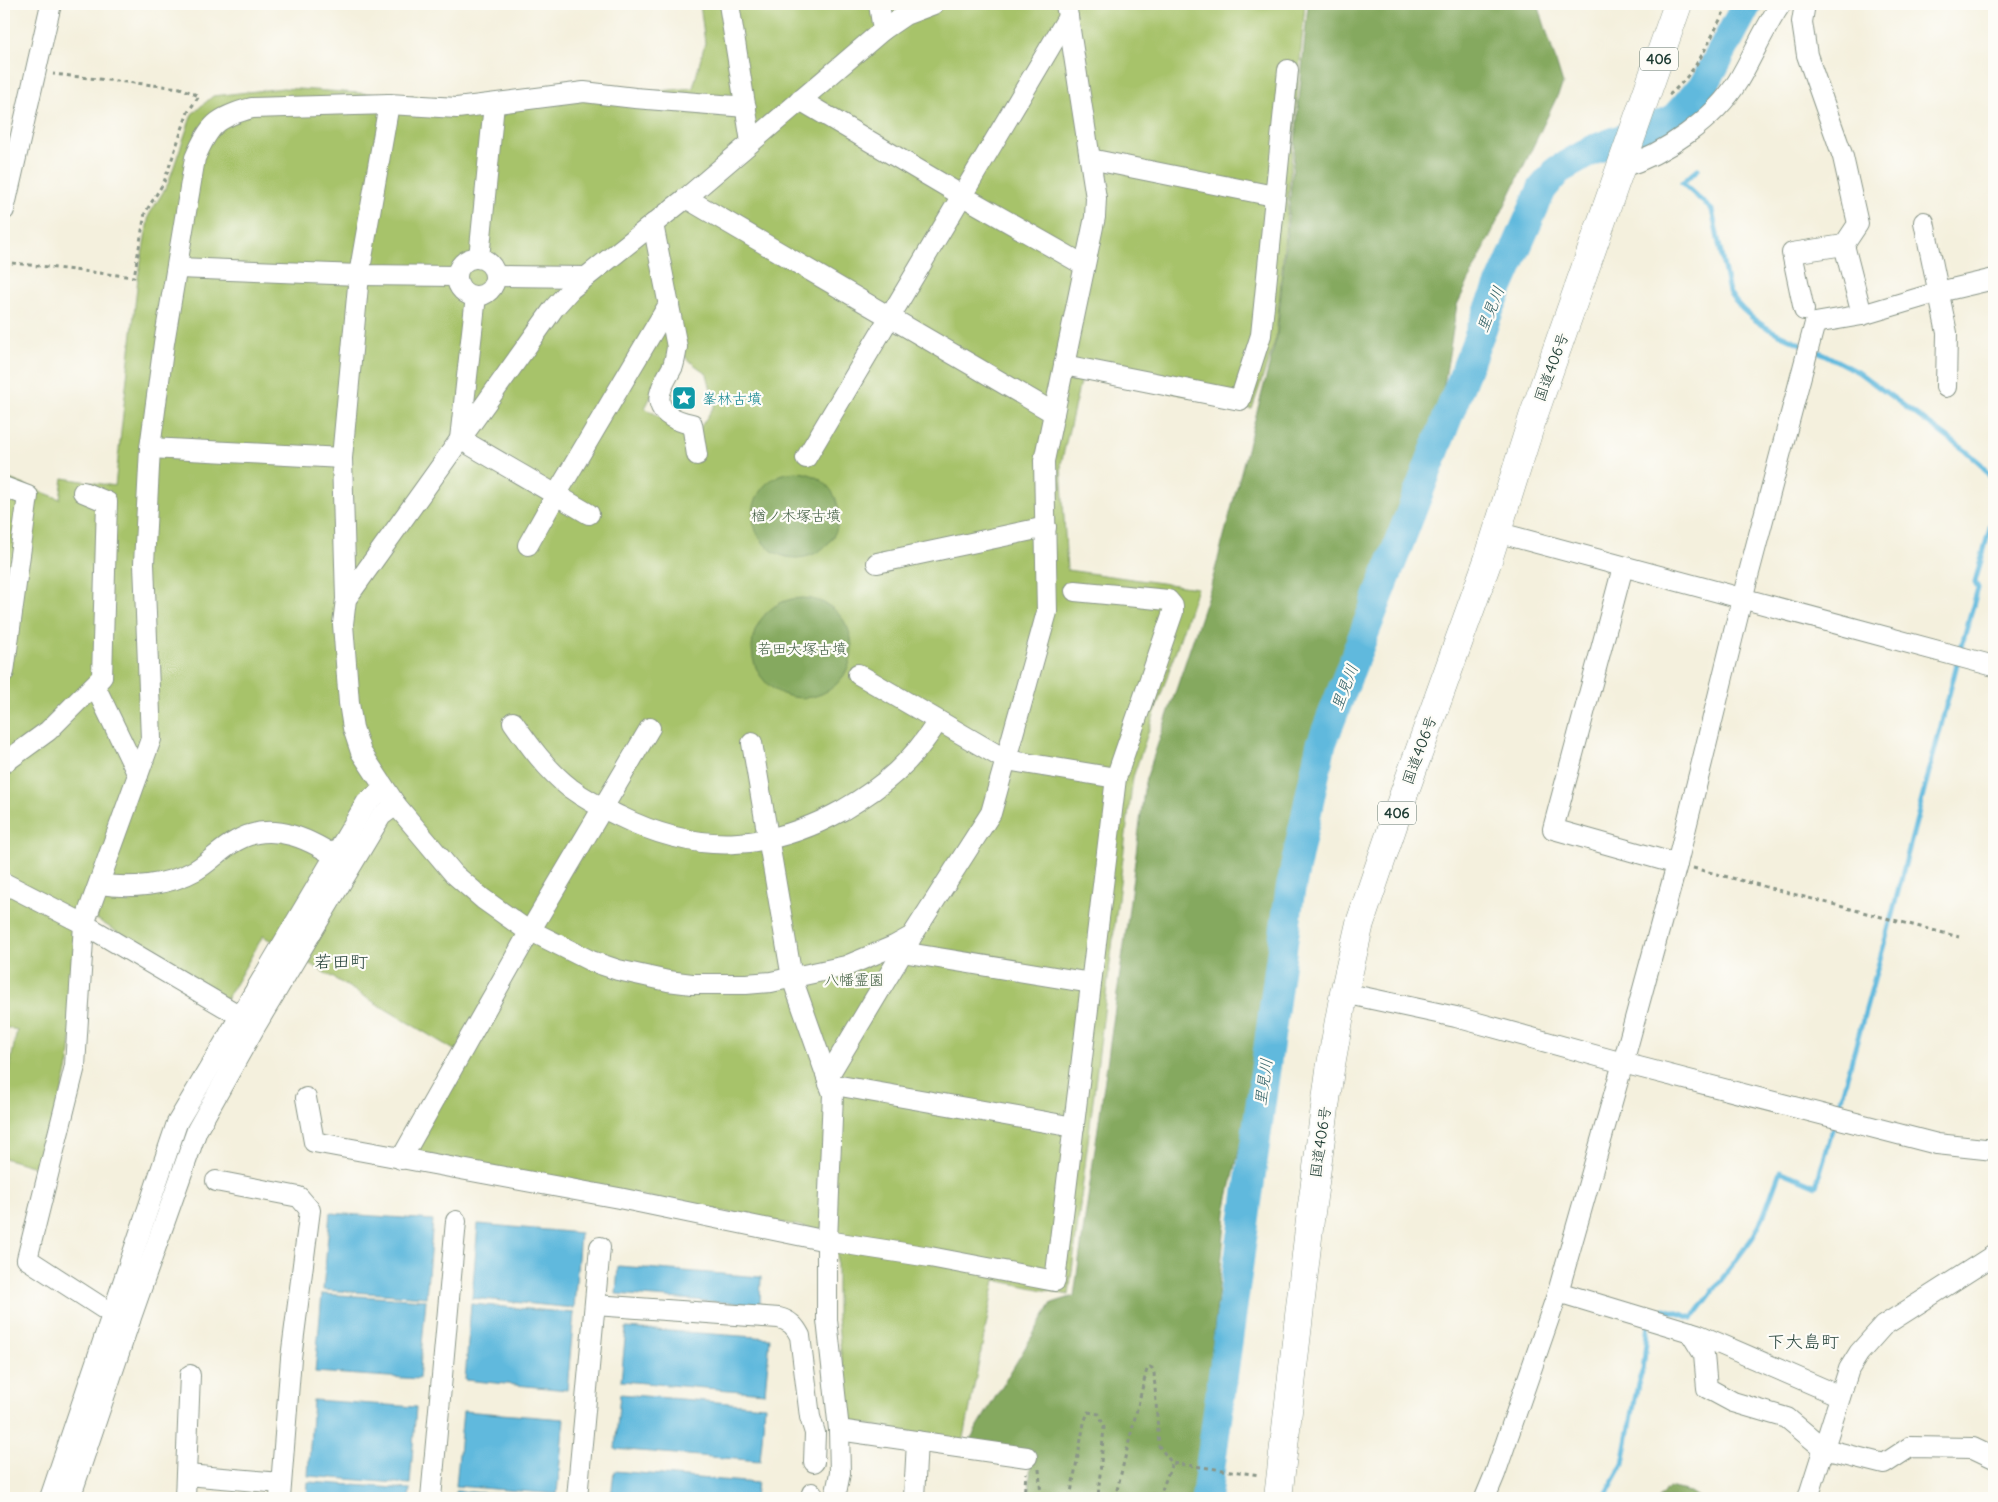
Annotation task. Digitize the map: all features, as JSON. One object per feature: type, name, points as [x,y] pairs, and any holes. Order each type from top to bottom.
[{"type":"highway","name":"406","points":[[1643,107],[1678,4]]},
{"type":"highway","name":"国道406号","points":[[1278,1498],[1310,1220],[1330,1070],[1344,993],[1360,923],[1496,532],[1533,418],[1643,107]]},
{"type":"street","points":[[4,210],[51,4]]},
{"type":"street","points":[[729,4],[751,142]]},
{"type":"street","points":[[879,4],[883,30]]},
{"type":"street","points":[[346,599],[554,308],[586,277],[686,198],[883,30],[905,16],[934,4]]},
{"type":"street","points":[[1805,4],[1802,22],[1807,55],[1842,157],[1858,224],[1844,245],[1862,315]]},
{"type":"street","points":[[1624,161],[1635,164],[1672,143],[1700,124],[1716,109],[1737,83],[1773,6]]},
{"type":"street","points":[[828,1081],[907,944],[990,813],[1047,612],[1044,461],[1095,218],[1096,198],[1067,10]]},
{"type":"street","points":[[806,458],[961,195],[1067,10]]},
{"type":"street","points":[[1064,365],[1240,400],[1261,335],[1288,70]]},
{"type":"street","points":[[121,1317],[27,1259],[75,1066],[84,924],[152,739],[144,564],[150,448],[164,343],[195,158],[206,134],[221,119],[236,112],[252,108],[389,104],[457,108],[584,92],[746,107]]},
{"type":"street","points":[[800,100],[1084,265]]},
{"type":"street","points":[[389,104],[359,274],[342,458],[346,599],[343,624],[349,703],[353,728],[361,752],[390,797],[454,874],[483,899],[530,931],[590,961],[618,970],[668,981],[692,984],[746,984],[792,978],[846,966],[907,944],[1091,983]]},
{"type":"street","points":[[479,258],[494,104]]},
{"type":"street","points":[[1090,159],[1274,196]]},
{"type":"street","points":[[686,198],[1054,413]]},
{"type":"street","points":[[1924,222],[1947,333],[1946,387]]},
{"type":"street","points":[[653,224],[677,346],[674,364],[660,393],[660,406],[668,416],[678,422],[692,424],[697,455]]},
{"type":"street","points":[[1804,310],[1792,252],[1844,245]]},
{"type":"street","points":[[479,258],[491,264],[495,282],[488,292],[476,296],[466,293],[461,289],[457,276],[463,262],[468,259],[479,258]]},
{"type":"street","points":[[178,268],[457,276]]},
{"type":"street","points":[[495,276],[586,277]]},
{"type":"street","points":[[1485,1498],[1558,1292],[1623,1062],[1678,864],[1742,599],[1815,323],[1862,315],[1940,292],[1994,279]]},
{"type":"street","points":[[460,439],[476,296]]},
{"type":"street","points":[[528,545],[669,304]]},
{"type":"street","points":[[460,439],[589,514]]},
{"type":"street","points":[[150,448],[342,458]]},
{"type":"street","points":[[4,486],[28,496],[4,672]]},
{"type":"street","points":[[4,763],[48,730],[95,686],[102,677],[107,502],[82,492]]},
{"type":"street","points":[[877,563],[1046,526]]},
{"type":"street","points":[[1496,532],[1994,666]]},
{"type":"street","points":[[1623,567],[1554,829],[1678,864]]},
{"type":"street","points":[[306,1098],[314,1142],[619,1198],[827,1242],[930,1256],[1055,1281],[1116,778],[1173,612],[1173,606],[1168,600],[1075,591]]},
{"type":"street","points":[[858,674],[1006,760],[1116,778]]},
{"type":"street","points":[[95,686],[138,775]]},
{"type":"street","points":[[513,722],[549,768],[570,788],[602,808],[636,825],[668,836],[716,844],[741,844],[768,840],[800,831],[872,792],[903,767],[916,753],[938,721]]},
{"type":"street","points":[[401,1158],[530,931],[650,728]]},
{"type":"street","points":[[752,743],[792,978],[833,1094],[827,1242],[827,1320],[839,1430],[840,1473],[835,1498]]},
{"type":"street","points":[[50,1498],[196,1130],[248,1020],[343,862],[366,803],[390,797]]},
{"type":"street","points":[[99,884],[112,886],[140,885],[184,875],[207,863],[236,841],[253,833],[269,832],[298,837],[310,841],[343,862]]},
{"type":"street","points":[[4,883],[84,924],[248,1020]]},
{"type":"street","points":[[1344,993],[1456,1017],[1937,1144],[1994,1150]]},
{"type":"street","points":[[828,1081],[1074,1127]]},
{"type":"street","points":[[187,1475],[281,1491],[291,1358],[310,1210],[299,1197],[216,1180]]},
{"type":"street","points":[[431,1498],[456,1221]]},
{"type":"street","points":[[577,1498],[600,1247]]},
{"type":"street","points":[[1808,1498],[1849,1369],[1860,1353],[1883,1326],[1935,1291],[1991,1263]]},
{"type":"street","points":[[1558,1292],[1690,1332],[1840,1396]]},
{"type":"street","points":[[595,1306],[787,1320],[796,1327],[800,1336],[810,1417],[815,1433],[814,1462]]},
{"type":"street","points":[[70,1498],[121,1317]]},
{"type":"street","points":[[1690,1332],[1704,1355],[1707,1388],[1734,1402],[1787,1418],[1824,1449],[1884,1464],[1910,1447],[1973,1448],[1994,1458]]},
{"type":"street","points":[[185,1498],[190,1376]]},
{"type":"street","points":[[839,1430],[1027,1457]]},
{"type":"street","points":[[914,1498],[916,1441]]},
{"type":"path","points":[[1643,107],[1668,96],[1682,84],[1699,62],[1728,4]]},
{"type":"path","points":[[4,262],[134,277],[145,214],[164,182],[188,112],[199,96],[180,88],[35,73]]},
{"type":"path","points":[[1678,864],[1959,937]]},
{"type":"path","points":[[1115,1498],[1147,1370],[1150,1367],[1154,1373],[1159,1446],[1172,1463],[1237,1471]]},
{"type":"path","points":[[1070,1498],[1084,1423],[1088,1412],[1099,1414],[1104,1426],[1098,1498]]},
{"type":"path","points":[[1024,1498],[1027,1457],[1038,1460],[1041,1498]]},
{"type":"path","points":[[1159,1498],[1172,1463]]},
{"type":"green space","name":"八幡霊園","points":[[700,4],[1305,4],[1276,338],[1252,409],[1082,374],[1061,464],[1067,570],[1197,588],[1133,777],[1069,1295],[995,1280],[963,1443],[849,1421],[837,1317],[837,1233],[412,1152],[466,1057],[263,936],[226,1000],[82,910],[69,1063],[42,1169],[4,1158],[4,1096],[17,1030],[4,1027],[4,477],[60,499],[63,478],[115,486],[138,278],[149,215],[168,184],[192,114],[213,96],[283,88],[462,100],[635,93],[693,88],[705,43]],"holes":[[[677,347],[688,360],[707,374],[715,405],[694,437],[645,408]]]},
{"type":"green space","points":[[1308,4],[1538,4],[1563,84],[1457,305],[1438,422],[1410,480],[1380,554],[1319,735],[1303,822],[1280,914],[1275,997],[1227,1202],[1209,1374],[1200,1498],[1029,1498],[1031,1453],[969,1441],[1052,1303],[1074,1296],[1127,924],[1145,782],[1210,589],[1277,336]]},
{"type":"green space","name":"楢ノ木塚古墳","points":[[796,472],[812,475],[820,479],[832,491],[836,499],[839,515],[836,531],[832,539],[820,551],[812,555],[796,558],[780,555],[772,551],[760,539],[756,531],[753,515],[756,499],[760,491],[772,479],[780,475]]},
{"type":"green space","name":"若田大塚古墳","points":[[802,598],[821,601],[838,612],[849,629],[852,648],[849,667],[838,684],[821,695],[802,698],[783,695],[766,684],[755,667],[752,648],[755,629],[766,612],[783,601]]},
{"type":"green space","points":[[1668,1487],[1691,1492],[1700,1498],[1659,1498]]},
{"type":"water","points":[[330,1213],[433,1220],[426,1297],[323,1290]]},
{"type":"water","points":[[478,1224],[580,1233],[574,1308],[472,1298]]},
{"type":"water","points":[[618,1266],[761,1277],[760,1305],[616,1294]]},
{"type":"water","points":[[322,1294],[426,1300],[419,1379],[315,1372]]},
{"type":"water","points":[[471,1304],[574,1313],[567,1390],[465,1380]]},
{"type":"water","points":[[626,1328],[770,1338],[765,1393],[621,1381]]},
{"type":"water","points":[[620,1394],[765,1406],[760,1461],[615,1449]]},
{"type":"water","points":[[313,1400],[416,1407],[410,1484],[308,1476]]},
{"type":"water","points":[[463,1411],[564,1419],[557,1494],[456,1486]]},
{"type":"water","points":[[614,1471],[757,1483],[755,1498],[611,1498]]},
{"type":"water","points":[[308,1482],[410,1489],[409,1498],[307,1498]]},
{"type":"water","points":[[456,1491],[553,1498],[455,1498]]},
{"type":"waterway","name":"里見川","points":[[1206,1498],[1290,892],[1321,745],[1489,310],[1542,189],[1558,170],[1595,149],[1673,120],[1704,85],[1747,4]]},
{"type":"waterway","points":[[1698,169],[1682,183],[1712,210],[1729,292],[1752,318],[1782,336],[1804,345]]},
{"type":"waterway","points":[[1812,348],[1858,372],[1966,451],[1981,464],[1994,482]]},
{"type":"waterway","points":[[1960,652],[1978,588],[1975,582],[1994,513]]},
{"type":"waterway","points":[[1837,1113],[1888,930],[1958,660]]},
{"type":"waterway","points":[[1656,1316],[1664,1309],[1693,1318],[1753,1237],[1763,1217],[1780,1171],[1816,1186],[1835,1121]]},
{"type":"waterway","points":[[1604,1498],[1623,1464],[1638,1383],[1643,1370],[1648,1323]]},
{"type":"place","name":"峯林古墳","points":[[684,398]]},
{"type":"district","name":"若田町","points":[[341,961]]},
{"type":"district","name":"下大島町","points":[[1803,1341]]}]
